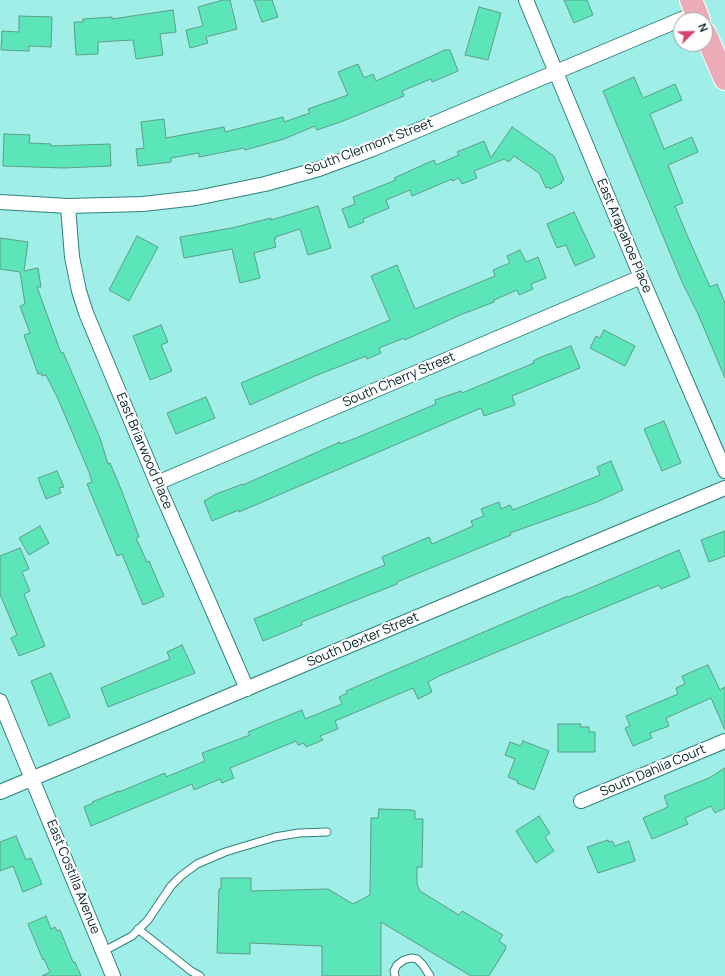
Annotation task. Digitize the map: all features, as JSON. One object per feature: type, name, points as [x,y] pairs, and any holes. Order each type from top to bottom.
[{"type":"main road","points":[[713,51],[725,79]]},
{"type":"street","name":"East Arapahoe Place","points":[[526,0],[641,277],[725,471]]},
{"type":"street","name":"South Clermont Street","points":[[0,202],[68,206],[150,203],[196,198],[265,184],[319,169],[373,149],[695,11]]},
{"type":"street","name":"East Briarwood Place","points":[[68,206],[72,258],[79,291],[89,321],[157,483],[247,689]]},
{"type":"street","name":"South Cherry Street","points":[[157,483],[641,277]]},
{"type":"street","name":"South Dexter Street","points":[[0,792],[725,488]]},
{"type":"street","name":"East Costilla Avenue","points":[[0,701],[33,778],[113,976]]},
{"type":"street","name":"South Dahlia Court","points":[[581,801],[725,741]]},
{"type":"lane","points":[[104,951],[132,936],[148,920],[170,886],[197,864],[225,852],[275,837],[299,833],[327,832]]},
{"type":"lane","points":[[138,929],[191,971],[200,976]]},
{"type":"lane","points":[[395,976],[394,971],[397,964],[411,958],[417,959],[430,976]]},
{"type":"building","points":[[223,0],[230,0],[237,29],[206,37],[208,43],[190,48],[186,30],[203,26],[198,7]]},
{"type":"building","points":[[254,0],[272,0],[278,17],[262,22]]},
{"type":"building","points":[[564,0],[587,0],[593,15],[574,23]]},
{"type":"building","points":[[479,7],[501,13],[488,60],[465,55]]},
{"type":"building","points":[[173,10],[176,32],[160,34],[163,55],[136,59],[133,40],[98,42],[98,54],[76,55],[74,22],[83,22],[83,19],[112,17],[112,19]]},
{"type":"building","points":[[19,16],[52,17],[51,47],[29,46],[29,51],[1,50],[2,31],[19,32]]},
{"type":"building","points":[[445,50],[450,50],[458,71],[432,82],[431,79],[402,91],[404,96],[343,121],[317,130],[315,126],[284,139],[245,150],[244,148],[199,157],[199,153],[171,158],[171,162],[138,166],[136,149],[144,148],[141,122],[164,119],[166,138],[224,127],[225,132],[283,117],[284,122],[310,113],[308,109],[348,95],[338,72],[358,64],[364,78],[373,74],[376,81]]},
{"type":"building","points":[[634,77],[643,98],[675,84],[682,100],[650,114],[664,149],[692,137],[698,152],[668,165],[683,203],[675,206],[710,287],[717,284],[725,303],[725,378],[698,314],[682,282],[603,91]]},
{"type":"building","points":[[512,127],[554,156],[564,180],[561,182],[562,183],[550,189],[549,187],[546,188],[539,173],[514,156],[509,162],[504,159],[474,171],[477,178],[462,184],[459,178],[452,181],[452,179],[412,196],[410,190],[386,200],[389,208],[363,219],[364,222],[349,228],[342,209],[355,204],[353,197],[396,180],[394,178],[434,160],[436,165],[459,155],[457,152],[484,141],[491,158]]},
{"type":"building","points":[[4,134],[30,135],[29,143],[51,144],[51,146],[110,144],[111,166],[63,168],[3,166]]},
{"type":"building","points":[[318,206],[331,248],[308,255],[300,229],[275,237],[276,247],[254,253],[260,278],[240,283],[232,249],[184,258],[180,237],[232,228],[271,218],[271,220]]},
{"type":"building","points":[[574,212],[595,257],[575,266],[566,245],[557,248],[547,224]]},
{"type":"building","points":[[137,236],[158,247],[129,301],[109,290]]},
{"type":"building","points":[[0,238],[28,242],[24,271],[38,268],[41,287],[37,287],[61,353],[63,352],[100,438],[108,464],[110,463],[121,489],[139,537],[136,538],[147,562],[149,561],[164,596],[143,605],[122,554],[117,556],[87,484],[92,482],[89,472],[58,399],[46,375],[42,376],[41,373],[38,374],[24,335],[30,333],[20,306],[25,304],[20,272],[0,269]]},
{"type":"building","points":[[520,250],[526,262],[538,257],[546,278],[531,284],[533,289],[519,295],[517,290],[494,300],[494,302],[460,315],[405,340],[404,338],[379,348],[381,353],[367,359],[366,356],[315,376],[250,405],[241,383],[390,320],[371,276],[397,265],[415,309],[495,276],[493,270],[510,263],[507,256]]},
{"type":"building","points":[[161,325],[168,342],[161,345],[172,371],[150,380],[133,336]]},
{"type":"building","points":[[604,330],[635,346],[625,366],[590,348],[596,336],[600,338]]},
{"type":"building","points":[[571,346],[580,368],[512,396],[515,405],[484,416],[481,408],[239,512],[239,510],[212,521],[204,501],[216,494],[243,485],[340,442],[340,444],[356,438],[436,404],[435,400],[461,391],[462,393],[534,363],[533,361],[541,357]]},
{"type":"building","points":[[206,397],[215,418],[176,434],[167,413]]},
{"type":"building","points":[[664,421],[681,463],[662,471],[644,429]]},
{"type":"building","points":[[611,461],[623,490],[597,502],[510,533],[511,535],[397,582],[397,584],[301,622],[302,625],[263,641],[254,619],[385,565],[382,557],[429,537],[432,544],[473,526],[471,521],[484,516],[481,509],[499,502],[501,509],[510,505],[513,510],[600,475],[597,467]]},
{"type":"building","points":[[57,471],[64,487],[59,488],[61,493],[46,499],[38,478]]},
{"type":"building","points":[[40,526],[49,543],[29,555],[19,538]]},
{"type":"building","points":[[725,531],[725,556],[709,562],[701,540]]},
{"type":"building","points":[[20,548],[29,569],[22,572],[30,591],[24,594],[45,646],[19,656],[11,638],[17,635],[0,594],[0,556]]},
{"type":"building","points":[[679,550],[690,577],[661,589],[659,585],[439,676],[428,682],[432,692],[418,699],[413,688],[335,721],[338,729],[320,736],[323,740],[306,747],[304,743],[298,745],[296,741],[230,768],[234,778],[222,783],[220,779],[194,790],[192,784],[91,826],[84,807],[93,803],[92,802],[165,773],[166,777],[205,761],[202,753],[250,735],[248,732],[302,710],[305,719],[342,704],[339,697],[347,693],[346,691]]},
{"type":"building","points":[[182,645],[195,673],[108,707],[101,688],[170,659],[167,652]]},
{"type":"building","points":[[708,665],[720,690],[725,687],[725,730],[711,698],[666,718],[669,726],[650,733],[652,738],[633,746],[625,728],[630,726],[626,716],[678,694],[676,688],[685,684],[682,676]]},
{"type":"building","points":[[51,673],[70,717],[49,726],[31,681]]},
{"type":"building","points":[[558,724],[581,724],[580,727],[589,727],[589,732],[595,732],[595,752],[558,752]]},
{"type":"building","points":[[523,741],[549,751],[534,790],[517,783],[518,781],[508,777],[515,759],[505,755],[510,742],[521,746]]},
{"type":"building","points":[[725,768],[725,808],[715,813],[711,806],[685,818],[688,824],[652,839],[643,818],[668,807],[664,796],[709,778]]},
{"type":"building","points":[[379,809],[411,810],[415,811],[415,819],[423,819],[422,867],[417,867],[417,884],[420,891],[459,915],[462,911],[503,935],[499,941],[506,946],[505,950],[489,976],[471,976],[381,922],[381,976],[322,976],[322,946],[250,943],[250,954],[217,953],[219,889],[221,889],[221,878],[251,878],[251,891],[328,889],[353,904],[370,895],[371,818],[378,818]]},
{"type":"building","points":[[539,816],[550,833],[545,837],[554,851],[536,863],[516,831]]},
{"type":"building","points":[[16,836],[26,860],[31,858],[42,884],[23,892],[13,866],[0,871],[0,842]]},
{"type":"building","points":[[608,840],[609,842],[612,841],[615,846],[629,841],[635,861],[598,873],[587,847]]},
{"type":"building","points":[[46,916],[51,929],[55,927],[57,931],[60,930],[73,962],[75,962],[81,976],[42,976],[50,972],[44,959],[43,960],[28,924]]}]
